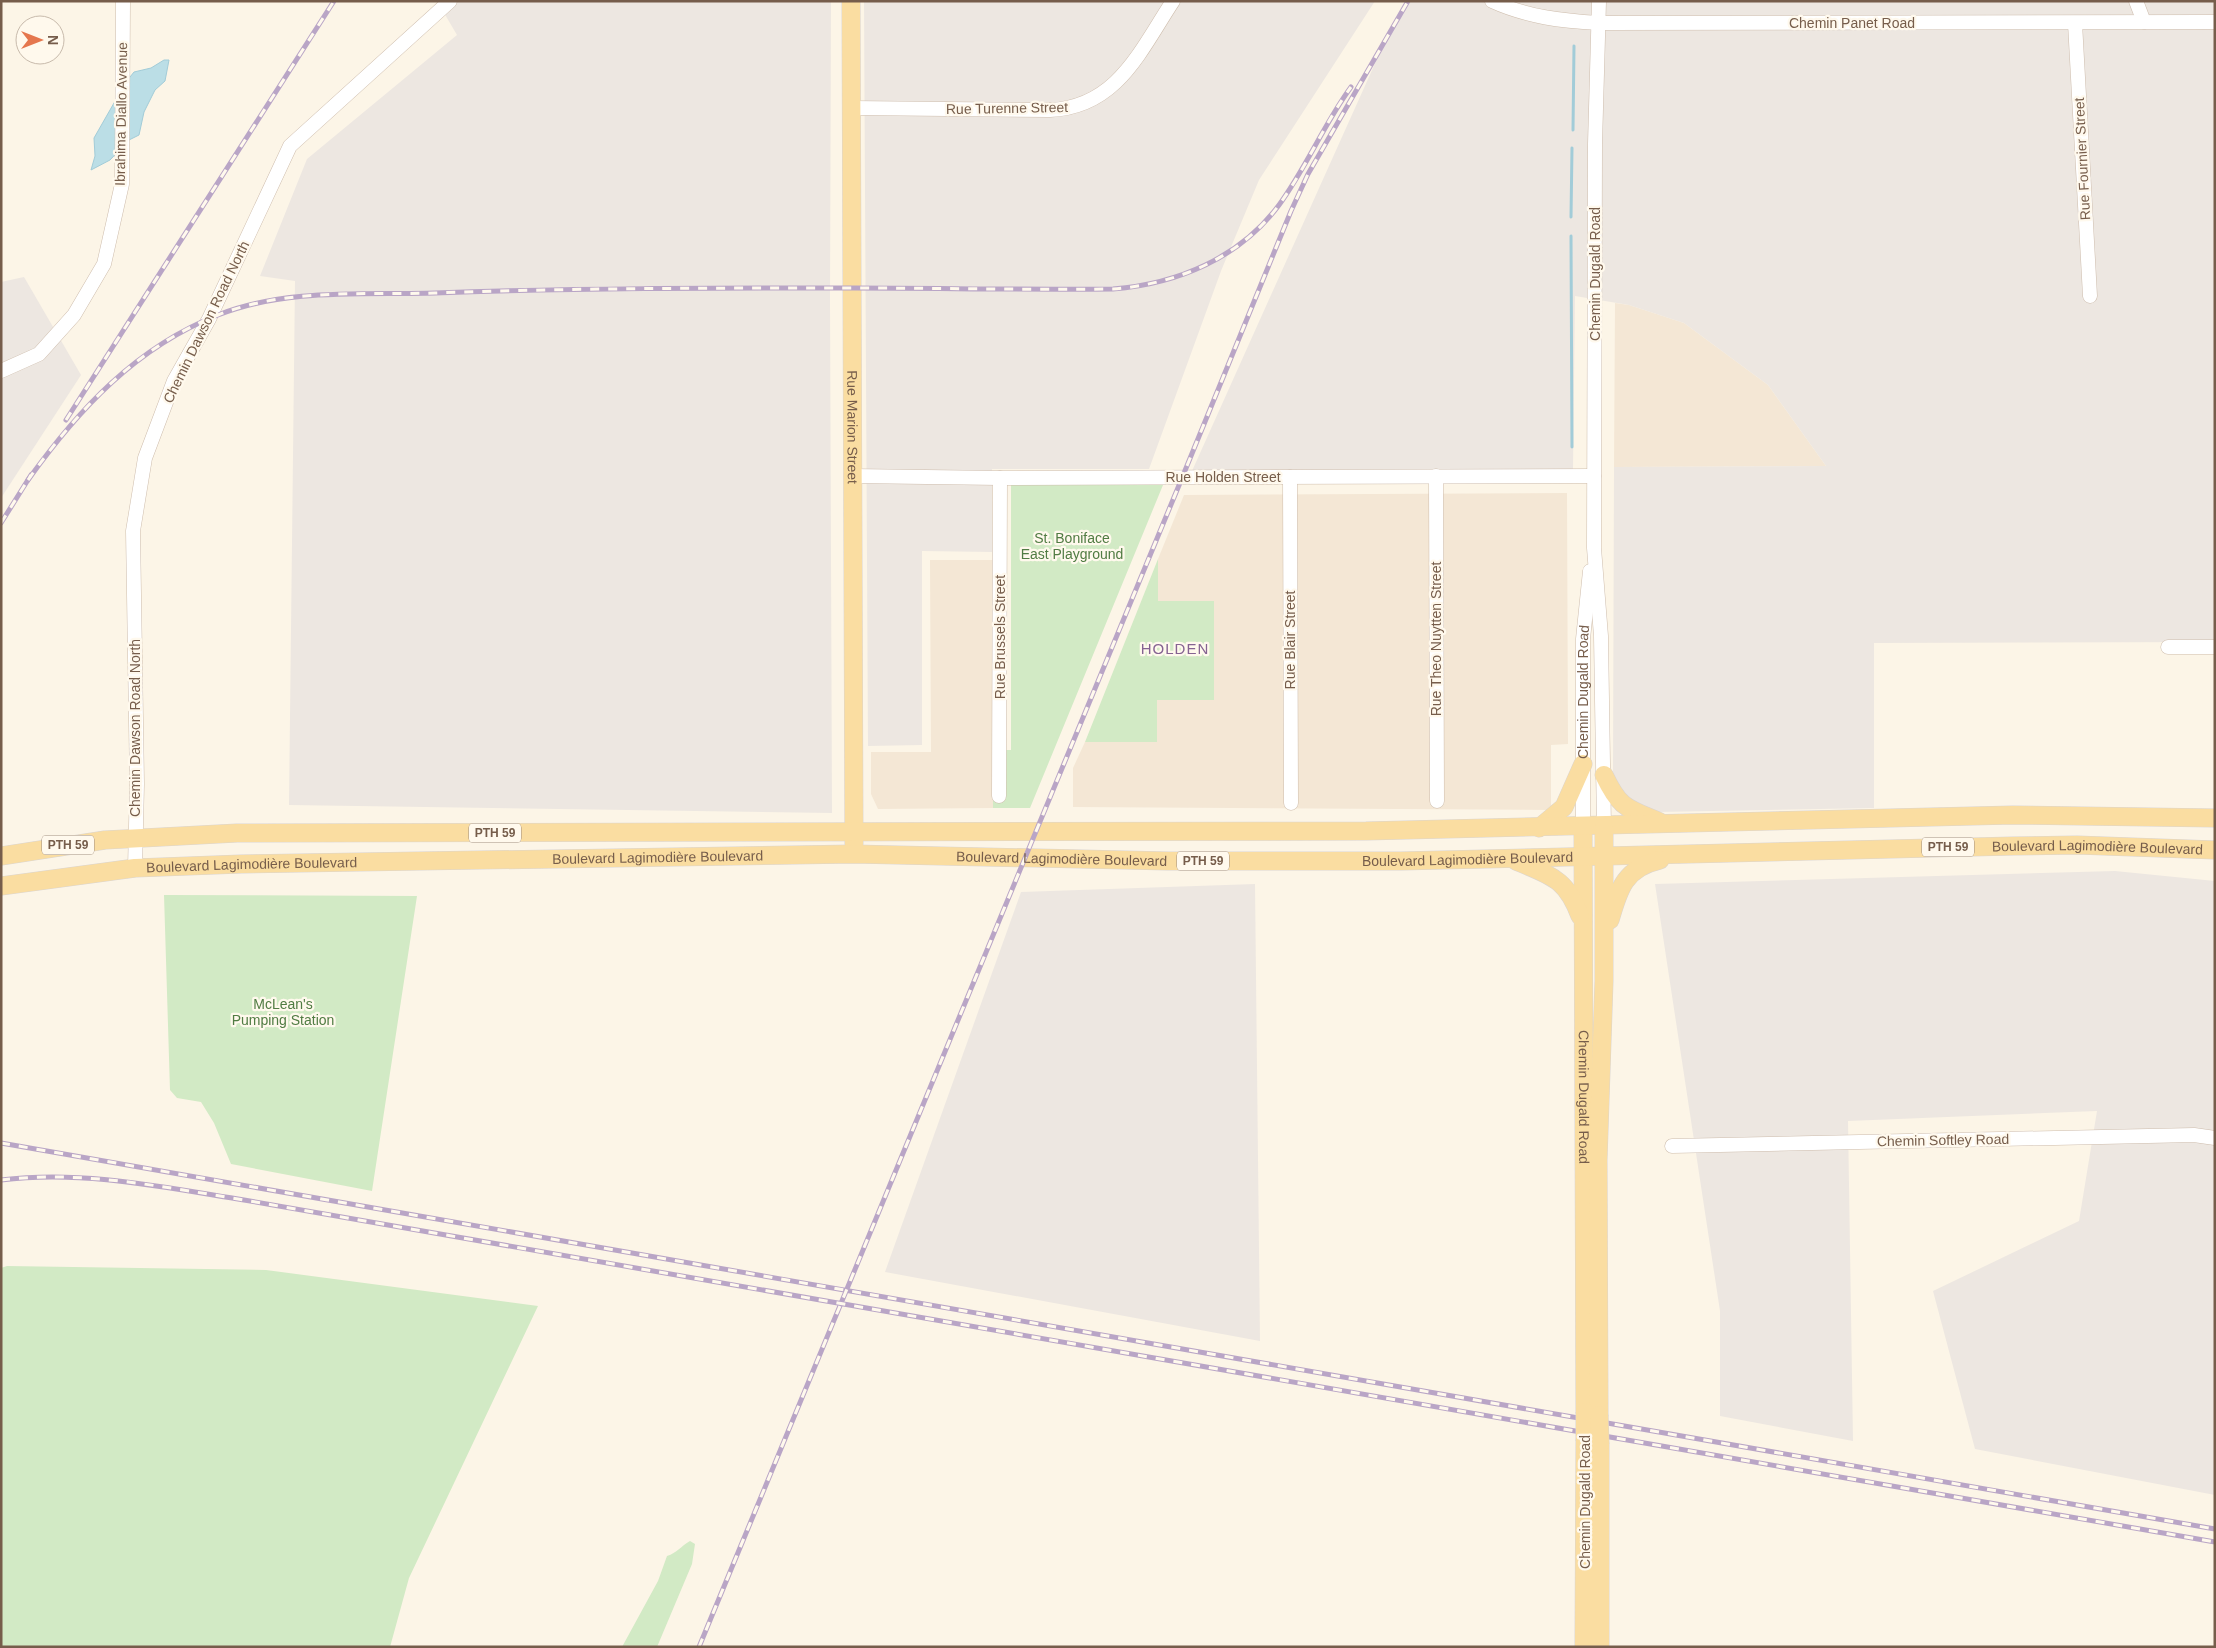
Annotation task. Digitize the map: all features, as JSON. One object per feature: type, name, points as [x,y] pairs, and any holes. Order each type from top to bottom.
[{"type":"main road","name":"Rue Marion Street","points":[[851,1],[854,854]]},
{"type":"main road","points":[[1540,828],[1564,807],[1583,764]]},
{"type":"main road","points":[[1604,775],[1612,793],[1629,810],[1667,825]]},
{"type":"main road","name":"Boulevard Lagimodière Boulevard","points":[[1,856],[87,842],[135,837],[237,833],[1358,831],[1604,827],[2032,815],[2215,818]]},
{"type":"main road","name":"Chemin Dugald Road","points":[[1583,827],[1592,1413],[1584,1647]]},
{"type":"main road","name":"Chemin Dugald Road","points":[[1592,1413],[1604,940],[1604,827]]},
{"type":"main road","name":"Boulevard Lagimodière Boulevard","points":[[1,886],[135,868],[689,855],[854,854],[1168,861],[1350,862],[2078,845],[2215,850]]},
{"type":"main road","points":[[1604,940],[1616,898],[1628,876],[1651,862],[1682,854]]},
{"type":"main road","points":[[1512,859],[1548,875],[1565,887],[1575,904],[1584,926]]},
{"type":"main road","name":"Chemin Dugald Road","points":[[1592,1443],[1600,1647]]},
{"type":"street","name":"Ibrahima Diallo Avenue","points":[[1,371],[39,354],[74,315],[104,264],[122,184],[123,1]]},
{"type":"street","name":"Chemin Dawson Road North","points":[[135,868],[137,784],[133,531],[145,458],[174,382],[209,319],[290,146],[450,1]]},
{"type":"street","name":"Rue Turenne Street","points":[[852,108],[1050,110],[1081,105],[1103,95],[1119,81],[1173,1]]},
{"type":"street","name":"Chemin Panet Road","points":[[1492,1],[1512,10],[1559,21],[1599,23],[2215,22]]},
{"type":"street","name":"Chemin Dugald Road","points":[[1599,1],[1595,144],[1594,548],[1602,636],[1604,827]]},
{"type":"street","points":[[2136,1],[2144,22]]},
{"type":"street","name":"Rue Fournier Street","points":[[2075,23],[2090,296]]},
{"type":"street","name":"Rue Holden Street","points":[[852,476],[1000,478],[1594,476]]},
{"type":"street","name":"Rue Theo Nuytten Street","points":[[1436,476],[1437,801]]},
{"type":"street","name":"Rue Blair Street","points":[[1290,477],[1291,802]]},
{"type":"street","name":"Rue Brussels Street","points":[[999,796],[1000,478]]},
{"type":"street","name":"Chemin Dugald Road","points":[[1583,827],[1583,639],[1594,548]]},
{"type":"street","points":[[2168,647],[2215,647]]},
{"type":"street","name":"Chemin Softley Road","points":[[1672,1146],[2194,1135],[2215,1138]]},
{"type":"shaded area","points":[[437,1],[831,1],[832,813],[289,805],[295,281],[260,276],[307,159],[457,35]]},
{"type":"shaded area","points":[[864,1],[1375,1],[1259,180],[1221,271],[1149,469],[992,469],[992,552],[922,551],[922,745],[868,746]]},
{"type":"shaded area","points":[[1408,1],[2215,1],[2215,642],[1874,643],[1874,808],[1657,812],[1638,808],[1617,791],[1613,774],[1614,467],[1826,466],[1768,385],[1684,323],[1629,305],[1575,296],[1573,469],[1192,471],[1386,39]]},
{"type":"shaded area","points":[[24,277],[81,375],[1,498],[1,282]]},
{"type":"shaded area","points":[[1615,303],[1629,305],[1684,323],[1768,385],[1826,466],[1614,467]]},
{"type":"shaded area","points":[[1567,493],[1568,744],[1551,745],[1551,810],[1073,807],[1073,768],[1085,742],[1157,742],[1157,700],[1214,700],[1158,601],[1158,559],[1184,495]]},
{"type":"shaded area","points":[[930,560],[993,560],[993,808],[878,809],[871,794],[871,752],[931,752]]},
{"type":"shaded area","points":[[2115,871],[2215,881],[2215,1495],[1975,1449],[1933,1291],[2079,1221],[2097,1111],[1848,1121],[1853,1441],[1720,1416],[1720,1311],[1655,884]]},
{"type":"shaded area","points":[[1255,884],[1260,1341],[885,1272],[1021,892]]},
{"type":"green space","name":"St. Boniface East Playground","points":[[1011,484],[1163,485],[1030,808],[993,808],[993,750],[1011,750]]},
{"type":"green space","points":[[1158,559],[1158,601],[1214,601],[1214,700],[1157,700],[1157,742],[1085,742]]},
{"type":"green space","name":"McLean's Pumping Station","points":[[164,895],[417,896],[372,1191],[231,1164],[214,1123],[201,1102],[177,1098],[170,1090]]},
{"type":"green space","points":[[7,1266],[266,1270],[538,1306],[409,1578],[390,1647],[1,1647],[1,1268]]},
{"type":"green space","points":[[690,1541],[695,1544],[692,1564],[657,1647],[622,1647],[658,1581],[667,1556]]},
{"type":"water","points":[[164,60],[169,60],[165,81],[155,90],[144,112],[139,135],[129,140],[110,160],[91,170],[95,156],[94,138],[126,82],[134,72],[151,68]]},
{"type":"waterway","points":[[1573,130],[1574,46]]},
{"type":"waterway","points":[[1571,217],[1572,148]]},
{"type":"waterway","points":[[1571,236],[1572,447]]},
{"type":"railway","points":[[66,420],[334,1]]},
{"type":"railway","points":[[699,1647],[1291,211],[1308,174],[1408,1]]},
{"type":"railway","points":[[28,480],[88,405],[135,363],[161,344],[188,328],[244,306],[270,300],[353,294],[591,289],[1113,289],[1160,281],[1183,274],[1226,254],[1246,240],[1263,224],[1289,191],[1351,87]]},
{"type":"railway","points":[[1,523],[31,475]]},
{"type":"railway","points":[[1,1143],[2215,1529]]},
{"type":"railway","points":[[1,1180],[62,1177],[123,1181],[183,1190],[2215,1542]]},
{"type":"district","name":"HOLDEN","points":[[1175,648]]}]
